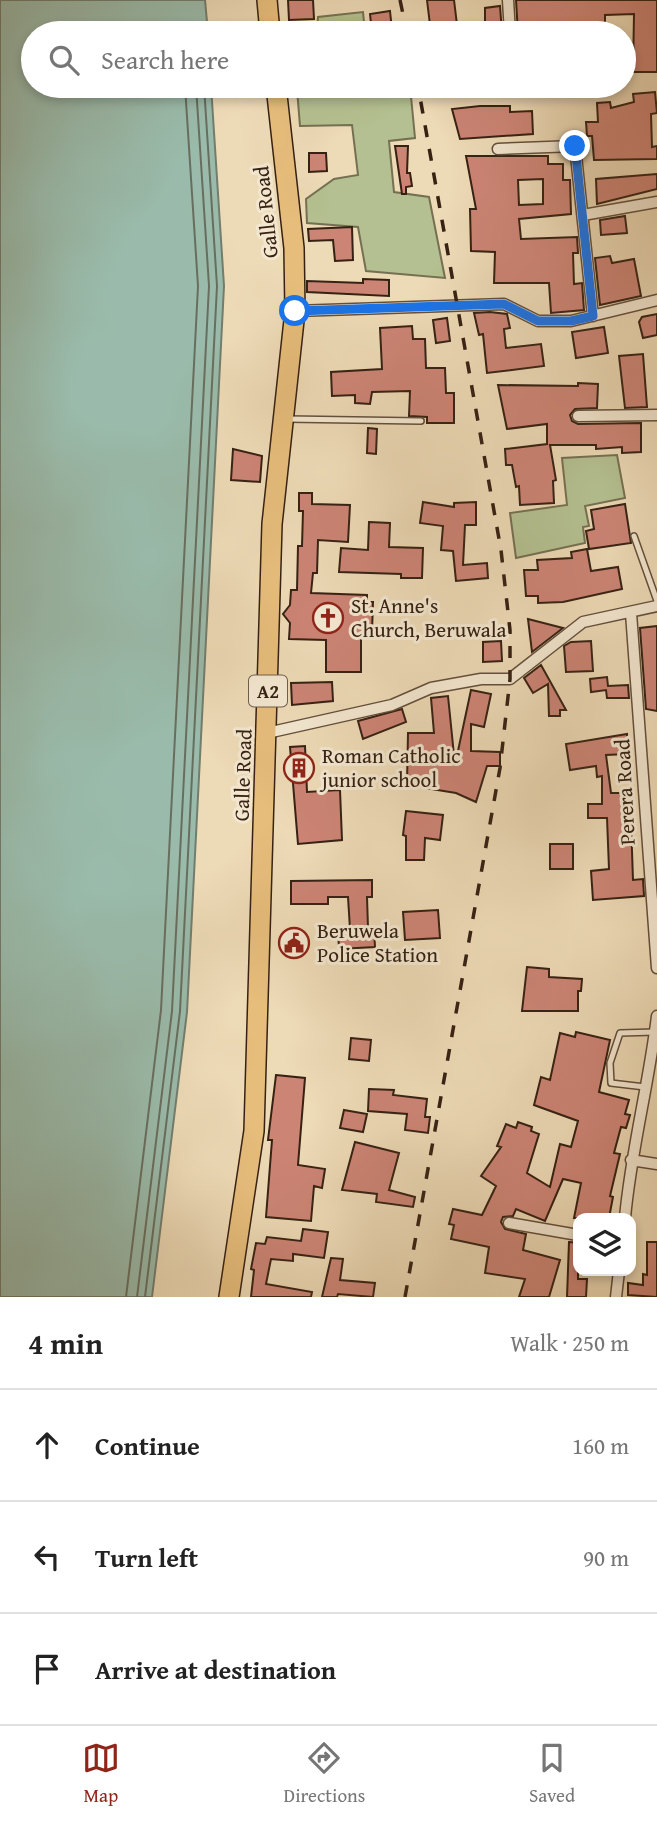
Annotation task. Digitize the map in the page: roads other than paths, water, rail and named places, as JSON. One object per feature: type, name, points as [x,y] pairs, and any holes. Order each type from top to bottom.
[{"type":"highway","points":[[267,0],[269,21]]},
{"type":"highway","name":"Galle Road","points":[[229,1297],[254,1131],[272,524],[295,311],[294,248],[277,98]]},
{"type":"street","points":[[508,0],[509,21]]},
{"type":"street","points":[[498,149],[575,146],[593,316]]},
{"type":"street","points":[[583,215],[657,202]]},
{"type":"street","points":[[295,311],[504,304],[538,321],[571,321],[657,300]]},
{"type":"street","points":[[578,416],[657,415]]},
{"type":"street","points":[[267,733],[392,705],[430,688],[481,679],[510,679],[583,622],[631,613],[657,603]]},
{"type":"street","name":"Perera Road","points":[[631,613],[644,768],[648,878],[657,968]]},
{"type":"street","points":[[644,768],[657,770]]},
{"type":"street","points":[[626,1213],[631,1160],[649,1087],[657,1016]]},
{"type":"street","points":[[631,1160],[657,1164]]},
{"type":"street","points":[[509,1223],[573,1234]]},
{"type":"street","points":[[616,1297],[618,1276]]},
{"type":"lane","points":[[284,419],[421,421]]},
{"type":"lane","points":[[634,536],[657,603]]},
{"type":"lane","points":[[649,1087],[614,1086],[611,1083],[610,1063],[620,1033],[655,1032]]},
{"type":"water","points":[[0,0],[205,0],[207,21],[21,21],[21,98],[212,98],[224,286],[187,1012],[152,1297],[0,1297]]},
{"type":"railway","points":[[400,0],[404,21]]},
{"type":"railway","points":[[405,1297],[500,768],[510,679],[510,630],[501,550],[420,98]]},
{"type":"place","name":"St. Anne's Church, Beruwala","points":[[328,618]]},
{"type":"place","name":"Roman Catholic junior school","points":[[299,768]]},
{"type":"place","name":"Beruwela Police Station","points":[[294,943]]}]
